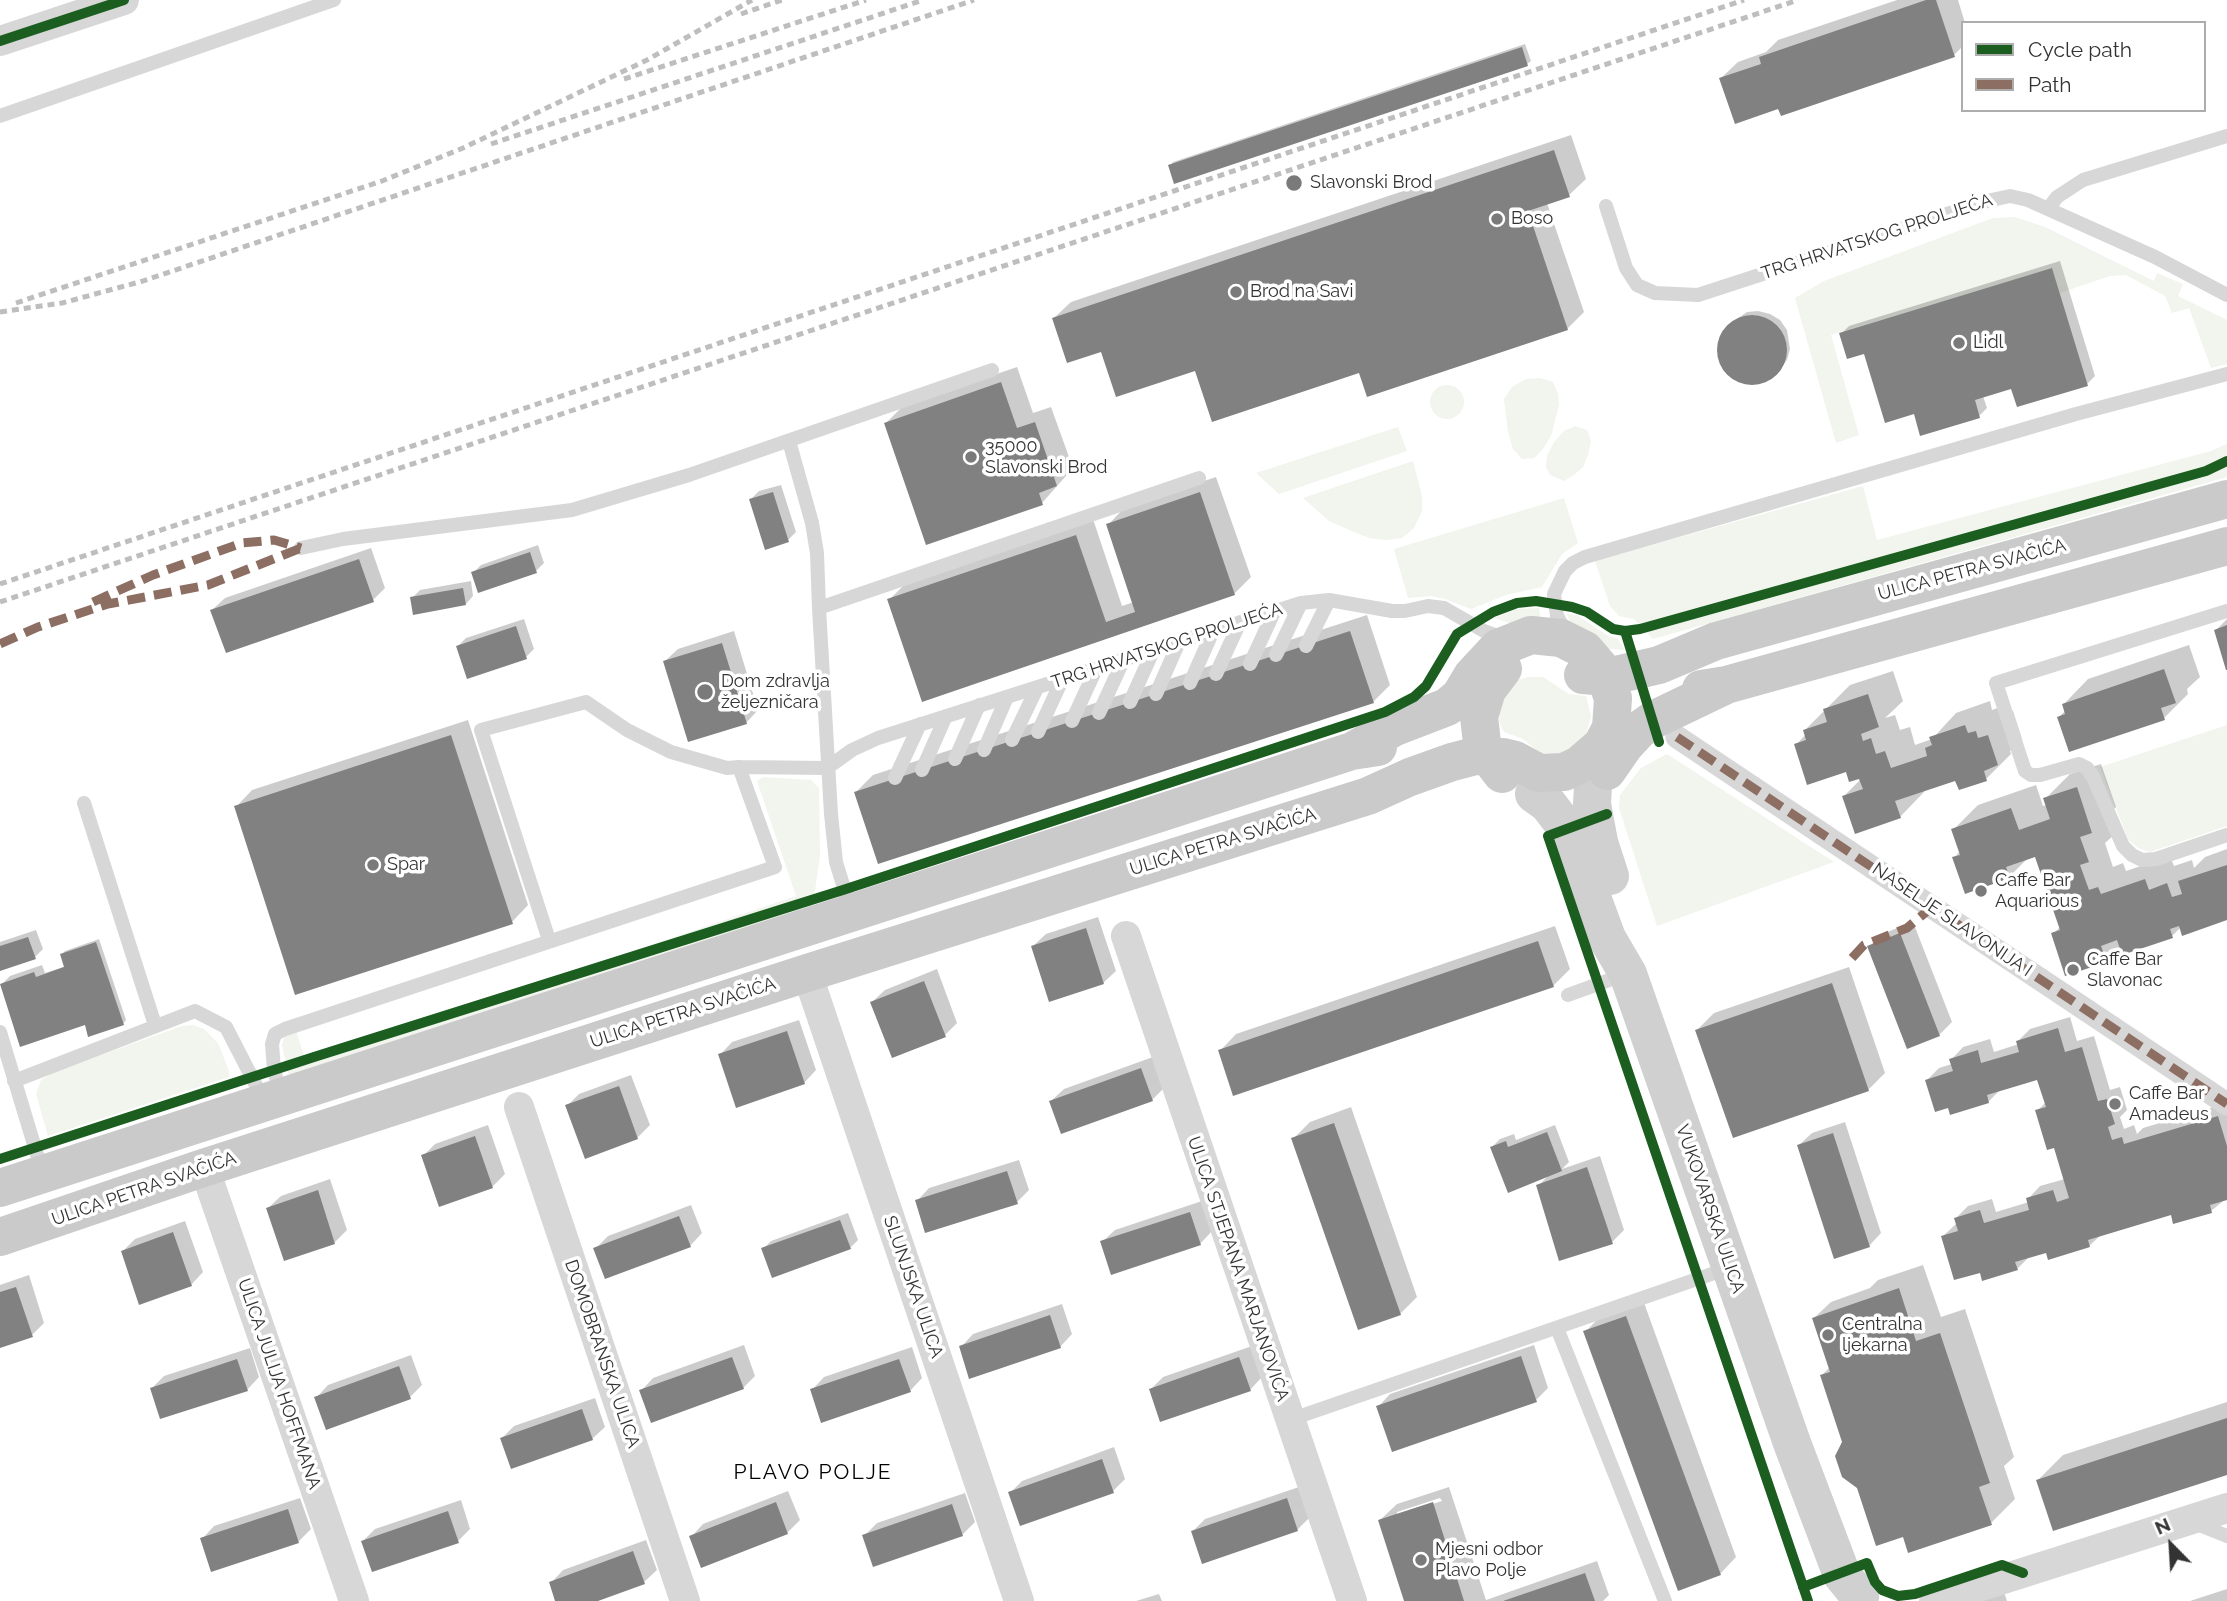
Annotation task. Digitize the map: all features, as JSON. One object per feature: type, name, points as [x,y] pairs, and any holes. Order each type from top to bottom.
[{"type":"main road","name":"ULICA PETRA SVAČIĆA","points":[[1591,659],[1634,657],[1663,649],[1716,641],[2227,499]]},
{"type":"main road","points":[[1494,765],[1515,760],[1539,773],[1564,772],[1579,765],[1633,710],[1648,703],[1677,694],[1726,685],[2227,546]]},
{"type":"main road","points":[[1352,751],[1395,727],[1447,707],[1460,696],[1485,660],[1498,648],[1531,635],[1545,635],[1591,659],[1613,698],[1607,736]]},
{"type":"main road","points":[[0,1188],[1352,751],[1407,740],[1436,730],[1471,713],[1502,670],[1513,661],[1528,656],[1551,657],[1574,672],[1597,678],[1591,659]]},
{"type":"main road","points":[[1482,700],[1479,728],[1494,765],[1518,788],[1534,793],[1567,795],[1593,785],[1604,776],[1639,730],[1672,710],[1726,685]]},
{"type":"main road","name":"VUKOVARSKA ULICA","points":[[1607,736],[1593,785],[1593,819],[1628,938],[1628,974]]},
{"type":"main road","name":"ULICA PETRA SVAČIĆA","points":[[0,1237],[200,1169],[807,973],[1368,796],[1439,766],[1464,759],[1494,765]]},
{"type":"main road","name":"VUKOVARSKA ULICA","points":[[1534,793],[1548,804],[1567,829],[1607,938],[1628,974],[1792,1444],[1823,1587],[1846,1600]]},
{"type":"street","points":[[0,41],[124,0]]},
{"type":"street","name":"NASELJE SLAVONIJA I","points":[[1677,737],[2227,1104]]},
{"type":"street","name":"ULICA STJEPANA MARJANOVIĆA","points":[[1126,936],[1352,1601]]},
{"type":"street","name":"SLUNJSKA ULICA","points":[[807,973],[1019,1601]]},
{"type":"street","name":"DOMOBRANSKA ULICA","points":[[519,1107],[685,1601]]},
{"type":"street","name":"ULICA JULIJA HOFFMANA","points":[[200,1169],[209,1181],[354,1601]]},
{"type":"street","points":[[1934,1601],[2227,1508]]},
{"type":"lane","points":[[0,116],[334,0]]},
{"type":"lane","points":[[2048,209],[2057,197],[2083,180],[2227,136]]},
{"type":"lane","name":"TRG HRVATSKOG PROLJEĆA","points":[[1606,205],[1626,268],[1637,285],[1655,293],[1698,295],[1987,201],[2010,196],[2028,200],[2155,257],[2227,295]]},
{"type":"lane","points":[[301,548],[572,510],[690,475],[992,370]]},
{"type":"lane","points":[[1591,659],[1557,616],[1554,594],[1573,563],[1595,553],[2227,374]]},
{"type":"lane","points":[[789,440],[812,523],[817,553],[827,768],[836,862],[851,911]]},
{"type":"lane","points":[[819,608],[1199,478]]},
{"type":"lane","points":[[1306,646],[1329,600]]},
{"type":"lane","name":"TRG HRVATSKOG PROLJEĆA","points":[[827,768],[852,750],[878,738],[1301,603],[1329,600],[1392,611],[1429,606],[1444,608],[1484,631],[1513,640]]},
{"type":"lane","points":[[1276,655],[1301,603]]},
{"type":"lane","points":[[2227,611],[1996,683],[2025,771],[2031,775],[2040,775],[2068,765],[2079,764],[2087,768],[2123,846],[2132,855],[2142,860],[2156,859],[2227,835]]},
{"type":"lane","points":[[1250,664],[1274,612]]},
{"type":"lane","points":[[1216,674],[1240,622]]},
{"type":"lane","points":[[1190,683],[1213,631]]},
{"type":"lane","points":[[1156,694],[1179,642]]},
{"type":"lane","points":[[1130,702],[1153,651]]},
{"type":"lane","points":[[1099,713],[1123,661]]},
{"type":"lane","points":[[1072,721],[1096,669]]},
{"type":"lane","points":[[1038,732],[1062,680]]},
{"type":"lane","points":[[1012,740],[1037,688]]},
{"type":"lane","points":[[984,750],[1007,697]]},
{"type":"lane","points":[[549,940],[481,730],[586,702],[627,730],[671,752],[727,768],[827,768]]},
{"type":"lane","points":[[955,759],[979,705]]},
{"type":"lane","points":[[922,770],[946,716]]},
{"type":"lane","points":[[895,778],[920,724]]},
{"type":"lane","points":[[273,1098],[272,1044],[275,1034],[336,1010],[775,867],[739,767]]},
{"type":"lane","points":[[84,803],[155,1025]]},
{"type":"lane","points":[[1568,995],[1628,974]]},
{"type":"lane","points":[[14,1081],[195,1011],[226,1027],[273,1098]]},
{"type":"lane","points":[[0,1032],[43,1174]]},
{"type":"lane","points":[[1289,1420],[1731,1268]]},
{"type":"lane","points":[[1557,1328],[1665,1601]]},
{"type":"lane","points":[[2188,1521],[2227,1536]]},
{"type":"shaded area","points":[[2015,217],[2045,227],[2154,281],[2157,273],[2183,284],[2178,296],[2227,320],[2227,364],[2211,368],[2189,308],[2172,313],[2165,296],[2126,275],[2110,276],[2060,293],[2052,268],[1831,335],[1859,435],[1836,443],[1795,298],[1824,281],[1993,218]]},
{"type":"shaded area","points":[[1540,378],[1553,382],[1559,405],[1551,436],[1543,449],[1534,458],[1522,459],[1513,449],[1504,399],[1512,387],[1526,379]]},
{"type":"shaded area","points":[[1447,385],[1459,390],[1464,402],[1459,414],[1447,419],[1435,414],[1430,402],[1435,390]]},
{"type":"shaded area","points":[[1575,426],[1587,430],[1591,441],[1583,467],[1564,481],[1550,475],[1546,467],[1547,456],[1564,431]]},
{"type":"shaded area","points":[[1398,427],[1407,451],[1279,494],[1256,473]]},
{"type":"shaded area","points":[[2227,444],[2227,477],[1653,639],[1634,619],[1619,616],[1610,606],[1595,561],[1863,486],[1877,540],[2211,451]]},
{"type":"shaded area","points":[[1413,461],[1422,496],[1422,511],[1414,528],[1402,538],[1369,538],[1354,532],[1329,521],[1303,498]]},
{"type":"shaded area","points":[[1564,498],[1578,543],[1562,554],[1542,587],[1506,595],[1471,609],[1431,596],[1408,598],[1394,549]]},
{"type":"shaded area","points":[[1539,608],[1541,621],[1519,626],[1494,618],[1515,609]]},
{"type":"shaded area","points":[[1567,614],[1577,615],[1608,636],[1617,638],[1625,650],[1598,648],[1570,623]]},
{"type":"shaded area","points":[[1528,677],[1543,677],[1569,694],[1586,696],[1591,716],[1586,735],[1574,747],[1557,754],[1540,753],[1523,739],[1504,732],[1499,722],[1502,698],[1515,681]]},
{"type":"shaded area","points":[[2227,725],[2227,826],[2150,852],[2138,848],[2128,839],[2100,767]]},
{"type":"shaded area","points":[[1667,754],[1834,862],[1657,926],[1619,808],[1620,795],[1641,768]]},
{"type":"shaded area","points":[[763,777],[811,780],[819,788],[820,856],[812,911],[289,1077],[282,1045],[288,1033],[296,1031],[306,1061],[796,896],[757,781]]},
{"type":"shaded area","points":[[193,1025],[204,1029],[218,1043],[229,1077],[48,1136],[36,1094],[41,1080],[56,1071],[182,1026]]},
{"type":"building","points":[[1926,0],[1936,0],[1955,57],[1781,116],[1778,109],[1735,124],[1719,78],[1761,64],[1759,57]]},
{"type":"building","points":[[1522,47],[1528,66],[1174,184],[1168,165]]},
{"type":"building","points":[[1554,150],[1570,197],[1528,211],[1568,330],[1367,397],[1359,373],[1212,422],[1195,371],[1116,397],[1101,352],[1067,363],[1052,318]]},
{"type":"building","name":"Lidl","points":[[2052,268],[2088,386],[2017,407],[2011,389],[1975,400],[1980,418],[1920,436],[1914,414],[1885,423],[1864,354],[1847,359],[1839,333]]},
{"type":"building","points":[[1759,315],[1772,321],[1781,330],[1785,336],[1785,364],[1777,375],[1766,383],[1745,385],[1727,375],[1719,364],[1717,343],[1727,325],[1738,317]]},
{"type":"building","name":"35000 Slavonski Brod","points":[[1001,382],[1017,428],[1035,422],[1057,486],[1039,493],[1043,505],[926,545],[884,423]]},
{"type":"building","points":[[773,492],[789,542],[765,550],[749,499]]},
{"type":"building","points":[[1200,492],[1235,595],[922,702],[887,599],[1076,535],[1106,622],[1135,612],[1106,524]]},
{"type":"building","points":[[530,552],[537,573],[478,593],[471,572]]},
{"type":"building","points":[[359,559],[374,602],[226,653],[210,610]]},
{"type":"building","points":[[463,588],[466,605],[413,615],[410,597]]},
{"type":"building","points":[[2227,625],[2227,670],[2226,670],[2214,630]]},
{"type":"building","points":[[516,626],[527,659],[467,679],[456,646]]},
{"type":"building","points":[[1350,631],[1374,703],[878,864],[854,792]]},
{"type":"building","name":"Dom zdravlja željezničara","points":[[722,643],[747,724],[688,742],[663,661]]},
{"type":"building","points":[[2164,669],[2176,703],[2161,708],[2165,720],[2069,752],[2057,717],[2065,714],[2062,704]]},
{"type":"building","points":[[1868,694],[1879,727],[1861,734],[1863,741],[1871,738],[1876,754],[1885,751],[1891,768],[1927,756],[1925,748],[1932,745],[1929,737],[1965,725],[1968,733],[1976,731],[1978,738],[1988,735],[1998,765],[1984,771],[1987,781],[1959,790],[1955,781],[1895,801],[1901,818],[1855,834],[1842,796],[1863,789],[1859,779],[1849,782],[1846,772],[1807,785],[1794,744],[1806,740],[1803,730],[1827,722],[1823,709]]},
{"type":"building","name":"Spar","points":[[451,735],[513,924],[295,995],[234,806]]},
{"type":"building","points":[[2077,787],[2092,833],[2080,837],[2089,862],[2080,865],[2089,890],[2098,887],[2101,894],[2145,879],[2149,890],[2167,883],[2172,897],[2182,894],[2178,881],[2227,865],[2227,920],[2182,936],[2179,926],[2170,929],[2173,938],[2122,955],[2117,940],[2101,946],[2107,962],[2065,976],[2051,933],[2060,930],[2035,857],[2006,867],[2010,878],[1965,894],[1952,857],[1960,855],[1951,829],[2011,808],[2019,830],[2050,819],[2043,798]]},
{"type":"building","points":[[1086,928],[1104,984],[1049,1002],[1031,946]]},
{"type":"building","points":[[1900,933],[1940,1036],[1907,1049],[1867,946]]},
{"type":"building","points":[[28,937],[36,959],[0,971],[0,946]]},
{"type":"building","points":[[1538,941],[1554,987],[1233,1096],[1218,1050]]},
{"type":"building","points":[[96,942],[124,1025],[88,1037],[85,1025],[20,1047],[0,984],[34,972],[36,977],[64,967],[60,954]]},
{"type":"building","points":[[924,981],[946,1037],[892,1058],[870,1002]]},
{"type":"building","points":[[1832,983],[1869,1091],[1733,1138],[1695,1030]]},
{"type":"building","points":[[2058,1028],[2065,1052],[2082,1047],[2098,1101],[2107,1099],[2115,1124],[2108,1127],[2112,1140],[2122,1137],[2124,1144],[2218,1116],[2227,1146],[2227,1200],[2210,1205],[2212,1213],[2173,1224],[2171,1215],[2088,1240],[2090,1247],[2048,1260],[2046,1253],[2015,1262],[2018,1270],[1982,1281],[1980,1273],[1954,1280],[1941,1236],[1958,1231],[1954,1218],[1980,1210],[1984,1223],[2029,1210],[2026,1198],[2053,1190],[2057,1202],[2069,1198],[2054,1148],[2047,1150],[2035,1110],[2046,1107],[2037,1080],[1987,1095],[1989,1103],[1950,1115],[1948,1108],[1935,1112],[1925,1080],[1953,1071],[1949,1059],[1978,1050],[1981,1063],[2019,1052],[2016,1041]]},
{"type":"building","points":[[787,1031],[805,1084],[736,1108],[718,1054]]},
{"type":"building","points":[[1141,1068],[1153,1101],[1061,1134],[1049,1101]]},
{"type":"building","points":[[619,1086],[638,1139],[585,1159],[565,1105]]},
{"type":"building","points":[[1334,1123],[1401,1315],[1358,1330],[1291,1138]]},
{"type":"building","points":[[1547,1132],[1562,1171],[1508,1193],[1490,1147],[1506,1141],[1508,1147]]},
{"type":"building","points":[[1833,1133],[1870,1247],[1834,1259],[1797,1145]]},
{"type":"building","points":[[475,1136],[493,1188],[439,1207],[421,1155]]},
{"type":"building","points":[[1587,1167],[1613,1244],[1559,1261],[1536,1185]]},
{"type":"building","points":[[1007,1171],[1018,1204],[925,1233],[915,1200]]},
{"type":"building","points":[[318,1190],[335,1244],[284,1261],[266,1208]]},
{"type":"building","points":[[1190,1212],[1201,1245],[1111,1275],[1100,1241]]},
{"type":"building","points":[[679,1216],[691,1247],[605,1279],[593,1248]]},
{"type":"building","points":[[840,1220],[851,1249],[772,1278],[761,1248]]},
{"type":"building","points":[[173,1232],[192,1286],[139,1305],[121,1251]]},
{"type":"building","points":[[16,1287],[33,1337],[0,1348],[0,1292]]},
{"type":"building","points":[[1899,1288],[1916,1341],[1940,1333],[1990,1483],[1979,1487],[1992,1525],[1908,1553],[1903,1537],[1876,1546],[1857,1488],[1842,1477],[1835,1456],[1842,1442],[1820,1375],[1830,1372],[1812,1318]]},
{"type":"building","points":[[1050,1315],[1061,1348],[969,1379],[959,1346]]},
{"type":"building","points":[[1626,1316],[1721,1575],[1678,1591],[1583,1331]]},
{"type":"building","points":[[1521,1356],[1537,1402],[1392,1452],[1376,1406]]},
{"type":"building","points":[[732,1357],[744,1389],[651,1423],[639,1390]]},
{"type":"building","points":[[1239,1357],[1251,1391],[1160,1422],[1149,1389]]},
{"type":"building","points":[[237,1359],[248,1391],[160,1419],[150,1388]]},
{"type":"building","points":[[899,1359],[911,1392],[821,1423],[810,1389]]},
{"type":"building","points":[[399,1366],[411,1399],[326,1430],[314,1397]]},
{"type":"building","points":[[582,1409],[593,1440],[511,1469],[500,1438]]},
{"type":"building","points":[[2227,1418],[2227,1475],[2053,1531],[2036,1480]]},
{"type":"building","points":[[1102,1459],[1114,1493],[1020,1526],[1008,1492]]},
{"type":"building","points":[[1287,1498],[1298,1531],[1202,1564],[1191,1531]]},
{"type":"building","points":[[776,1502],[788,1534],[701,1568],[689,1536]]},
{"type":"building","name":"Mjesni odbor Plavo Polje","points":[[1433,1502],[1464,1601],[1404,1601],[1378,1520]]},
{"type":"building","points":[[952,1504],[963,1536],[873,1567],[862,1535]]},
{"type":"building","points":[[288,1509],[299,1543],[211,1572],[200,1538]]},
{"type":"building","points":[[448,1511],[459,1543],[372,1572],[361,1541]]},
{"type":"building","points":[[633,1551],[645,1584],[598,1601],[555,1601],[549,1582]]},
{"type":"building","points":[[1585,1573],[1595,1601],[1503,1601]]},
{"type":"railway","points":[[16,303],[382,181],[463,148],[647,60],[752,0]]},
{"type":"railway","points":[[741,14],[782,0]]},
{"type":"railway","points":[[624,79],[866,0]]},
{"type":"railway","points":[[491,144],[923,0]]},
{"type":"railway","points":[[0,312],[62,303],[143,281],[974,0]]},
{"type":"railway","points":[[0,584],[1744,0]]},
{"type":"railway","points":[[0,602],[1798,0]]},
{"type":"marked path","points":[[93,602],[153,575],[242,543],[274,540],[301,548]]},
{"type":"marked path","points":[[0,644],[38,627],[108,604],[208,585],[301,548]]},
{"type":"marked path","points":[[1677,737],[2227,1104]]},
{"type":"marked path","points":[[1852,958],[1864,945],[1907,928],[1932,907]]},
{"type":"cycle path","points":[[0,41],[124,0]]},
{"type":"cycle path","points":[[0,1159],[843,890],[1385,712],[1414,697],[1426,686],[1457,634],[1493,612],[1517,603],[1536,601],[1572,607],[1587,612],[1613,629],[1640,629],[2206,471],[2227,461]]},
{"type":"cycle path","points":[[1625,631],[1659,742]]},
{"type":"cycle path","points":[[1607,814],[1548,836],[1808,1601]]},
{"type":"cycle path","points":[[1803,1587],[1867,1563],[1875,1582],[1882,1590],[1898,1596],[1915,1594],[2002,1565],[2023,1573]]},
{"type":"place","name":"Slavonski Brod","points":[[1294,183]]},
{"type":"place","name":"Boso","points":[[1497,219]]},
{"type":"place","name":"Brod na Savi","points":[[1236,292]]},
{"type":"place","name":"Lidl","points":[[1959,343]]},
{"type":"place","name":"35000 Slavonski Brod","points":[[971,457]]},
{"type":"place","name":"Dom zdravlja željezničara","points":[[705,692]]},
{"type":"place","name":"Spar","points":[[373,865]]},
{"type":"place","name":"Caffe Bar Aquarious","points":[[1981,891]]},
{"type":"place","name":"Caffe Bar Slavonac","points":[[2073,970]]},
{"type":"place","name":"Caffe Bar Amadeus","points":[[2115,1104]]},
{"type":"place","name":"Centralna ljekarna","points":[[1828,1335]]},
{"type":"place","name":"Mjesni odbor Plavo Polje","points":[[1421,1560]]},
{"type":"district","name":"PLAVO POLJE","points":[[813,1473]]}]
